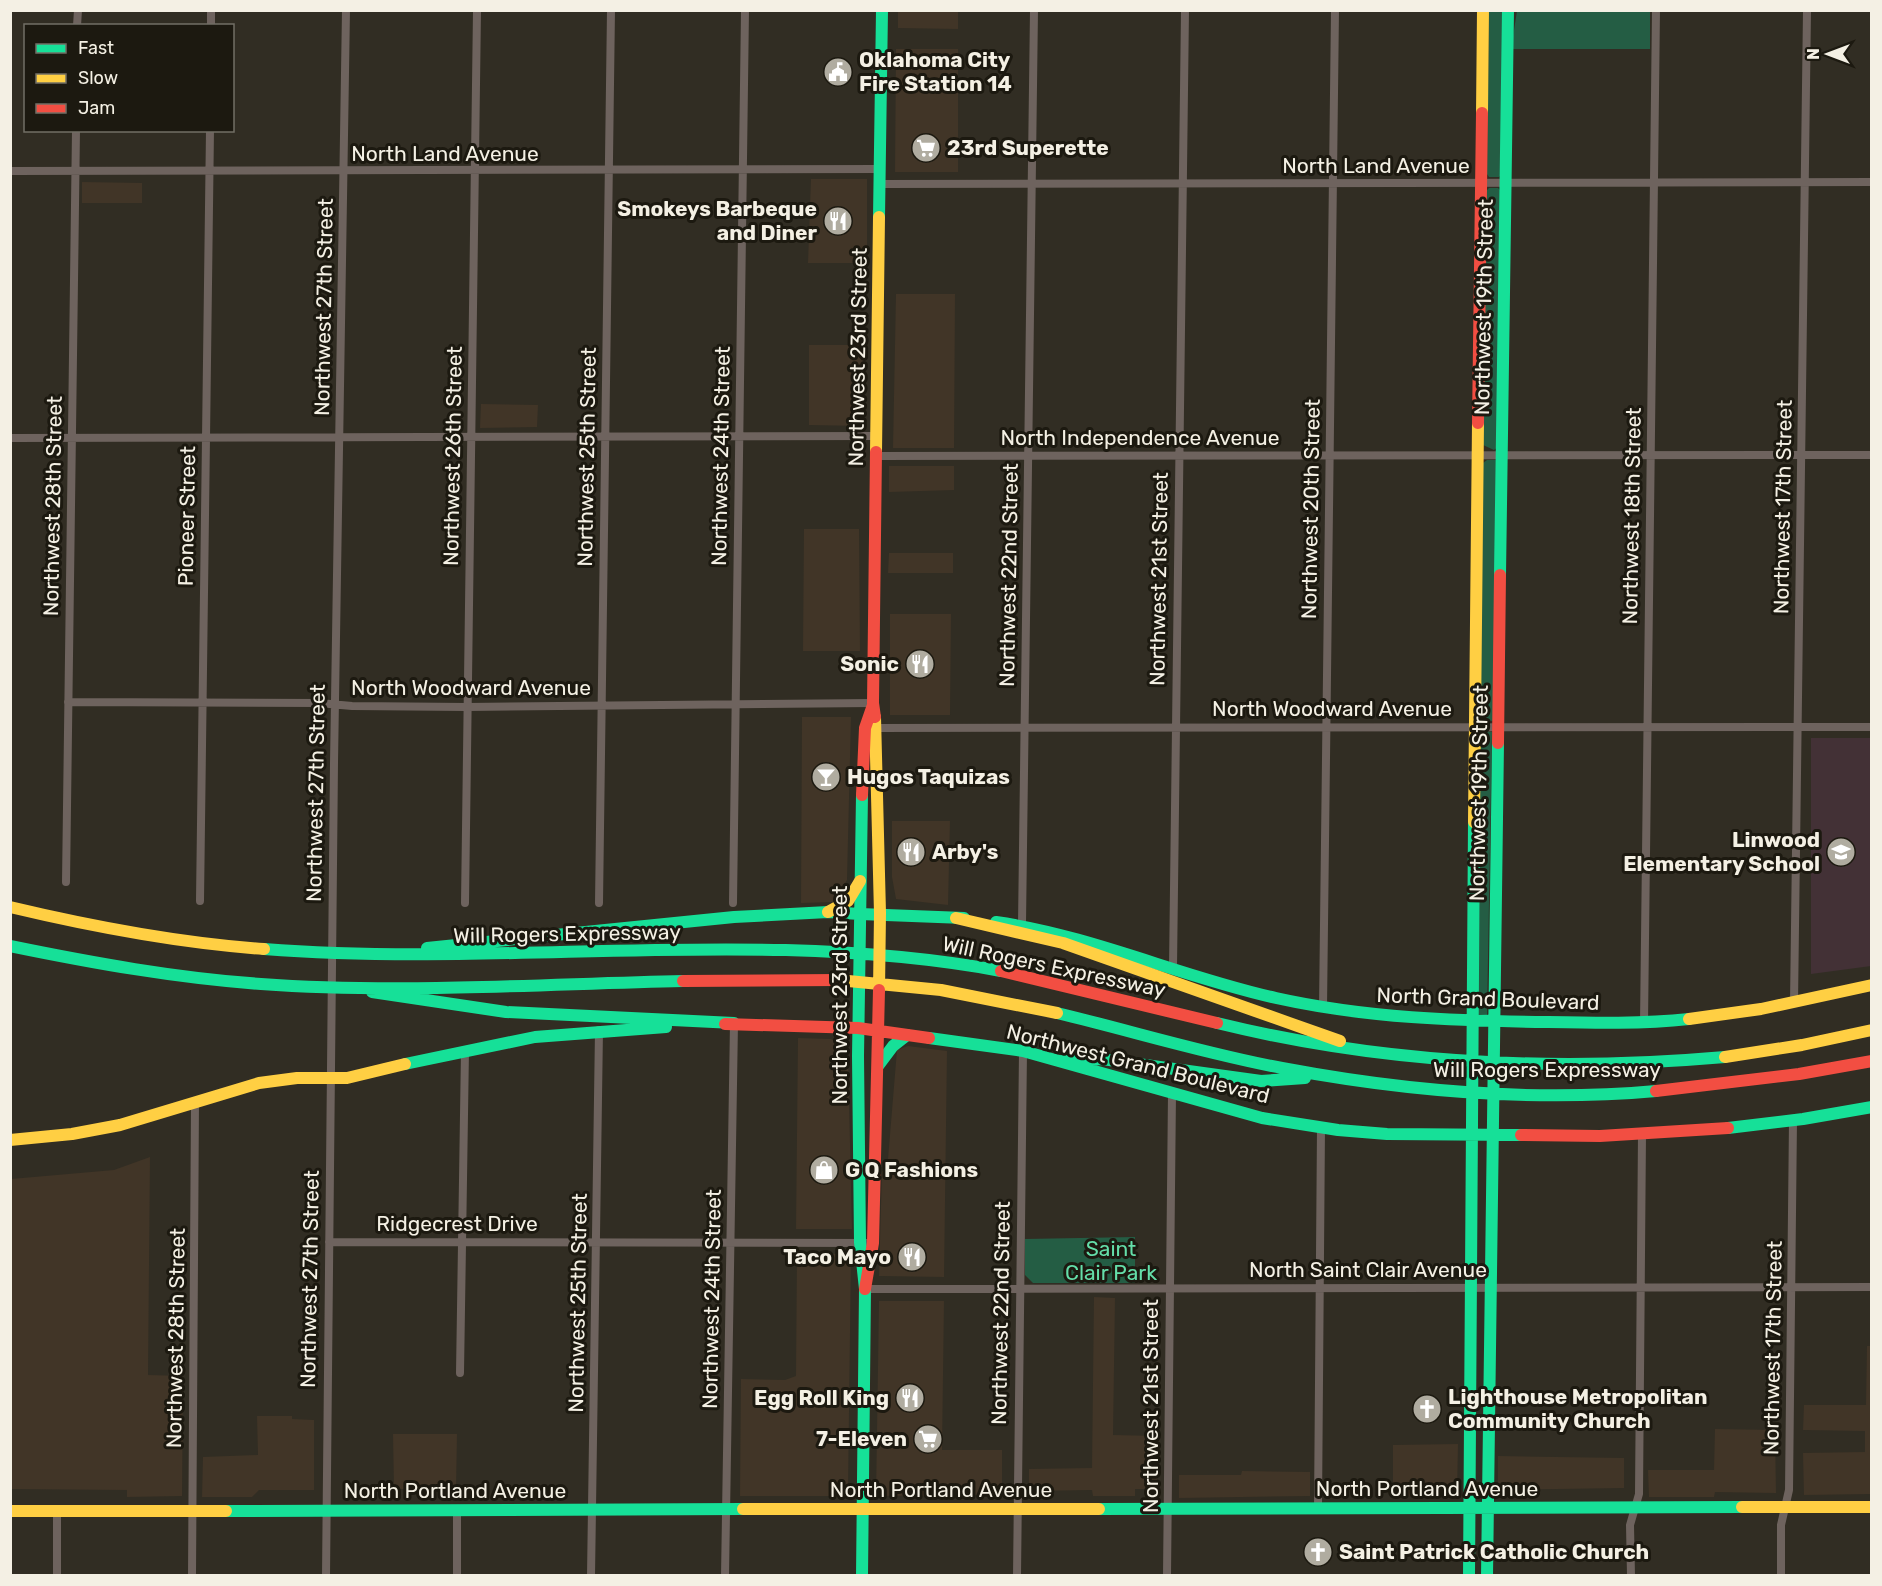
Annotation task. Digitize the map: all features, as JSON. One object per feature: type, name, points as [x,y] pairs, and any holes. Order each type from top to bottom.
[{"type":"main road","name":"Northwest 23rd Street","points":[[862,1575],[865,1288],[860,1242],[858,1028],[861,881],[873,704],[882,10]]},
{"type":"main road","name":"Northwest 19th Street","points":[[1469,1575],[1483,10]]},
{"type":"main road","name":"Northwest 19th Street","points":[[1487,1575],[1507,29],[1510,10]]},
{"type":"main road","name":"Northwest 23rd Street","points":[[865,1288],[873,1243],[879,1016],[880,919],[871,728]]},
{"type":"main road","points":[[828,912],[848,901],[861,881]]},
{"type":"main road","name":"Will Rogers Expressway","points":[[10,907],[152,937],[221,947],[342,956],[463,956],[800,949],[907,956],[1036,978],[1242,1029],[1371,1053],[1506,1064],[1606,1065],[1754,1052],[1872,1030]]},
{"type":"main road","name":"North Grand Boulevard","points":[[342,956],[734,917],[828,912],[860,918],[956,918],[1022,924],[1272,997],[1323,1008],[1473,1028],[1495,1022],[1644,1023],[1694,1019],[1794,1003],[1872,985]]},
{"type":"main road","points":[[956,918],[1063,944],[1264,1013],[1371,1053]]},
{"type":"main road","name":"Will Rogers Expressway","points":[[10,946],[107,965],[200,978],[349,987],[766,979],[847,981],[907,986],[1030,1006],[1244,1060],[1332,1077],[1461,1091],[1606,1093],[1758,1081],[1872,1061]]},
{"type":"main road","points":[[349,987],[431,1005],[579,1017],[734,1023]]},
{"type":"main road","name":"Northwest Grand Boulevard","points":[[10,1140],[72,1134],[120,1125],[259,1083],[297,1078],[347,1078],[465,1050],[535,1037],[599,1030],[734,1023],[858,1028],[1023,1051],[1262,1118],[1387,1134],[1472,1136],[1642,1134],[1707,1130],[1793,1120],[1872,1107]]},
{"type":"main road","points":[[878,1066],[893,1046],[907,1035]]},
{"type":"main road","points":[[1062,1061],[1102,1059],[1261,1081],[1332,1077]]},
{"type":"main road","name":"North Portland Avenue","points":[[10,1511],[1872,1508]]},
{"type":"street","name":"Northwest 27th Street","points":[[326,1575],[332,918],[346,10]]},
{"type":"street","name":"Northwest 26th Street","points":[[465,903],[477,10]]},
{"type":"street","name":"Northwest 25th Street","points":[[599,903],[611,10]]},
{"type":"street","name":"Northwest 24th Street","points":[[733,903],[745,10]]},
{"type":"street","name":"Northwest 22nd Street","points":[[1022,924],[1034,10]]},
{"type":"street","name":"Northwest 21st Street","points":[[1173,968],[1185,10]]},
{"type":"street","name":"Northwest 20th Street","points":[[1323,1008],[1335,10]]},
{"type":"street","name":"Northwest 18th Street","points":[[1644,1023],[1656,10]]},
{"type":"street","name":"Northwest 17th Street","points":[[1794,1003],[1807,10]]},
{"type":"street","name":"Northwest 28th Street","points":[[66,882],[76,132]]},
{"type":"street","name":"Pioneer Street","points":[[200,901],[210,132]]},
{"type":"street","name":"North Land Avenue","points":[[10,171],[609,172],[880,169]]},
{"type":"street","name":"North Land Avenue","points":[[880,184],[1872,182]]},
{"type":"street","points":[[10,438],[876,436]]},
{"type":"street","name":"North Independence Avenue","points":[[876,456],[1872,455]]},
{"type":"street","name":"North Woodward Avenue","points":[[68,702],[467,707],[873,704]]},
{"type":"street","name":"North Woodward Avenue","points":[[871,728],[1872,726]]},
{"type":"street","name":"Northwest 24th Street","points":[[725,1575],[734,1023]]},
{"type":"street","name":"Northwest 25th Street","points":[[591,1575],[599,1030]]},
{"type":"street","points":[[460,1373],[465,1050]]},
{"type":"street","name":"Northwest 22nd Street","points":[[1017,1575],[1023,1051]]},
{"type":"street","name":"Northwest 21st Street","points":[[1167,1575],[1172,1093]]},
{"type":"street","name":"Northwest 28th Street","points":[[192,1575],[195,1101]]},
{"type":"street","name":"Northwest 17th Street","points":[[1781,1575],[1781,1525],[1789,1490],[1793,1120]]},
{"type":"street","points":[[1318,1509],[1321,1127]]},
{"type":"street","points":[[1631,1575],[1630,1526],[1639,1494],[1642,1134]]},
{"type":"street","name":"Ridgecrest Drive","points":[[329,1242],[873,1243]]},
{"type":"street","name":"North Saint Clair Avenue","points":[[865,1288],[1872,1287]]},
{"type":"street","points":[[457,1510],[457,1575]]},
{"type":"street","points":[[57,1511],[57,1575]]},
{"type":"shaded area","points":[[898,11],[958,11],[958,29],[898,28]]},
{"type":"shaded area","points":[[896,49],[958,49],[958,172],[895,172]]},
{"type":"shaded area","name":"Smokeys Barbeque and Diner","points":[[811,179],[867,179],[867,263],[808,263]]},
{"type":"shaded area","points":[[82,182],[142,183],[142,203],[82,203]]},
{"type":"shaded area","points":[[896,294],[955,294],[954,448],[893,448]]},
{"type":"shaded area","points":[[809,345],[864,345],[862,426],[809,425]]},
{"type":"shaded area","points":[[481,404],[538,405],[537,427],[480,428]]},
{"type":"shaded area","points":[[889,466],[954,466],[954,490],[889,492]]},
{"type":"shaded area","points":[[804,529],[859,529],[860,651],[803,651]]},
{"type":"shaded area","points":[[889,553],[953,553],[953,573],[888,573]]},
{"type":"shaded area","name":"Sonic","points":[[890,614],[951,614],[950,715],[890,715]]},
{"type":"shaded area","points":[[802,717],[851,717],[847,880],[834,902],[801,903]]},
{"type":"shaded area","name":"Linwood Elementary School","points":[[1811,738],[1871,738],[1871,966],[1811,974]]},
{"type":"shaded area","points":[[892,821],[950,821],[948,905],[896,899],[892,877]]},
{"type":"shaded area","name":"G Q Fashions","points":[[798,1038],[831,1039],[844,1047],[848,1057],[852,1229],[796,1229]]},
{"type":"shaded area","points":[[908,1046],[947,1051],[944,1277],[879,1276],[882,1171],[887,1171],[897,1050]]},
{"type":"shaded area","points":[[150,1157],[148,1375],[183,1376],[182,1496],[127,1497],[127,1490],[11,1489],[11,1179],[114,1170]]},
{"type":"shaded area","points":[[797,1254],[851,1254],[848,1491],[840,1496],[740,1496],[741,1379],[785,1380],[796,1376]]},
{"type":"shaded area","points":[[1094,1297],[1115,1298],[1113,1435],[1157,1436],[1157,1489],[1135,1489],[1135,1496],[1093,1496],[1092,1490],[1029,1491],[1029,1469],[1092,1468]]},
{"type":"shaded area","points":[[879,1301],[944,1301],[942,1450],[1002,1450],[1002,1495],[876,1496]]},
{"type":"shaded area","points":[[1867,1346],[1872,1346],[1871,1494],[1804,1495],[1803,1453],[1865,1452],[1865,1431],[1803,1430],[1804,1405],[1866,1405]]},
{"type":"shaded area","points":[[257,1416],[292,1416],[292,1419],[314,1420],[314,1490],[259,1490],[252,1497],[202,1497],[203,1457],[258,1455]]},
{"type":"shaded area","points":[[1715,1429],[1775,1430],[1776,1493],[1715,1492],[1714,1497],[1649,1497],[1648,1470],[1714,1470]]},
{"type":"shaded area","points":[[393,1434],[457,1434],[456,1489],[394,1489]]},
{"type":"shaded area","points":[[1458,1444],[1457,1495],[1393,1496],[1393,1445]]},
{"type":"shaded area","points":[[1498,1456],[1624,1458],[1624,1488],[1498,1490]]},
{"type":"shaded area","points":[[1242,1471],[1310,1472],[1310,1496],[1179,1498],[1179,1475],[1241,1475]]},
{"type":"green space","points":[[1489,11],[1503,11],[1501,175],[1499,177],[1489,177],[1487,174]]},
{"type":"green space","points":[[1517,11],[1650,11],[1650,49],[1511,49]]},
{"type":"green space","points":[[1489,188],[1498,188],[1502,192],[1499,446],[1494,450],[1483,445],[1486,191]]},
{"type":"green space","points":[[1487,460],[1496,460],[1496,717],[1492,721],[1480,719],[1483,463]]},
{"type":"green space","points":[[1484,731],[1492,732],[1487,1015],[1478,1014],[1476,970],[1480,736]]},
{"type":"green space","name":"Saint Clair Park","points":[[1135,1237],[1135,1283],[1033,1283],[1025,1275],[1025,1239]]},
{"type":"traffic: fast","points":[[879,217],[882,10]]},
{"type":"traffic: fast","points":[[1500,575],[1508,10]]},
{"type":"traffic: fast","points":[[1487,1576],[1498,743]]},
{"type":"traffic: fast","points":[[862,795],[858,1056],[860,1242],[865,1289],[862,1576]]},
{"type":"traffic: fast","points":[[1469,1576],[1474,822]]},
{"type":"traffic: fast","points":[[427,948],[734,917],[828,912],[860,914]]},
{"type":"traffic: fast","points":[[860,914],[964,918]]},
{"type":"traffic: fast","points":[[996,922],[1067,937],[1276,998],[1344,1010],[1480,1021],[1618,1023],[1689,1019]]},
{"type":"traffic: fast","points":[[10,946],[166,974],[314,987],[419,988],[683,981]]},
{"type":"traffic: fast","points":[[264,949],[356,954],[726,949],[818,951],[910,958],[1001,971]]},
{"type":"traffic: fast","points":[[372,992],[506,1012],[734,1023]]},
{"type":"traffic: fast","points":[[1057,1013],[1254,1062],[1374,1083],[1515,1095],[1656,1091]]},
{"type":"traffic: fast","points":[[1217,1023],[1343,1048],[1470,1061],[1597,1064],[1725,1057]]},
{"type":"traffic: fast","points":[[405,1064],[535,1037],[666,1027]]},
{"type":"traffic: fast","points":[[878,1066],[893,1046],[907,1035]]},
{"type":"traffic: fast","points":[[929,1038],[1023,1051],[1262,1118],[1338,1130],[1387,1134],[1521,1135]]},
{"type":"traffic: fast","points":[[1062,1061],[1102,1059],[1261,1081],[1305,1078]]},
{"type":"traffic: fast","points":[[1728,1128],[1803,1119],[1872,1107]]},
{"type":"traffic: fast","points":[[1099,1509],[1742,1507]]},
{"type":"traffic: fast","points":[[226,1511],[743,1509]]},
{"type":"traffic: slow","points":[[1482,113],[1483,10]]},
{"type":"traffic: slow","points":[[876,452],[879,217]]},
{"type":"traffic: slow","points":[[1474,822],[1478,423]]},
{"type":"traffic: slow","points":[[875,717],[880,913],[879,990]]},
{"type":"traffic: slow","points":[[828,912],[848,901],[860,881]]},
{"type":"traffic: slow","points":[[10,907],[136,933],[200,943],[264,949]]},
{"type":"traffic: slow","points":[[956,918],[1063,943],[1340,1041]]},
{"type":"traffic: slow","points":[[838,980],[941,990],[1057,1013]]},
{"type":"traffic: slow","points":[[1689,1019],[1761,1009],[1872,985]]},
{"type":"traffic: slow","points":[[1725,1057],[1802,1045],[1872,1030]]},
{"type":"traffic: slow","points":[[10,1140],[72,1134],[120,1125],[259,1083],[297,1078],[347,1078],[405,1064]]},
{"type":"traffic: slow","points":[[1742,1507],[1872,1507]]},
{"type":"traffic: slow","points":[[743,1509],[1099,1509]]},
{"type":"traffic: slow","points":[[10,1511],[226,1511]]},
{"type":"traffic: jam","points":[[1478,423],[1482,113]]},
{"type":"traffic: jam","points":[[875,717],[873,703],[876,452]]},
{"type":"traffic: jam","points":[[1498,743],[1500,575]]},
{"type":"traffic: jam","points":[[862,795],[865,728],[873,705]]},
{"type":"traffic: jam","points":[[1001,971],[1217,1023]]},
{"type":"traffic: jam","points":[[683,981],[838,980]]},
{"type":"traffic: jam","points":[[865,1289],[873,1243],[879,990]]},
{"type":"traffic: jam","points":[[725,1024],[858,1028],[929,1038]]},
{"type":"traffic: jam","points":[[1656,1091],[1799,1074],[1872,1061]]},
{"type":"traffic: jam","points":[[1521,1135],[1600,1136],[1728,1128]]},
{"type":"place","name":"Oklahoma City Fire Station 14","points":[[838,72]]},
{"type":"place","name":"23rd Superette","points":[[926,148]]},
{"type":"place","name":"Smokeys Barbeque and Diner","points":[[838,221]]},
{"type":"place","name":"Sonic","points":[[920,664]]},
{"type":"place","name":"Hugos Taquizas","points":[[826,777]]},
{"type":"place","name":"Arby's","points":[[911,852]]},
{"type":"place","name":"Linwood Elementary School","points":[[1841,852]]},
{"type":"place","name":"G Q Fashions","points":[[824,1170]]},
{"type":"place","name":"Taco Mayo","points":[[912,1257]]},
{"type":"place","name":"Egg Roll King","points":[[910,1398]]},
{"type":"place","name":"Lighthouse Metropolitan Community Church","points":[[1427,1409]]},
{"type":"place","name":"7-Eleven","points":[[928,1439]]},
{"type":"place","name":"Saint Patrick Catholic Church","points":[[1318,1552]]}]
